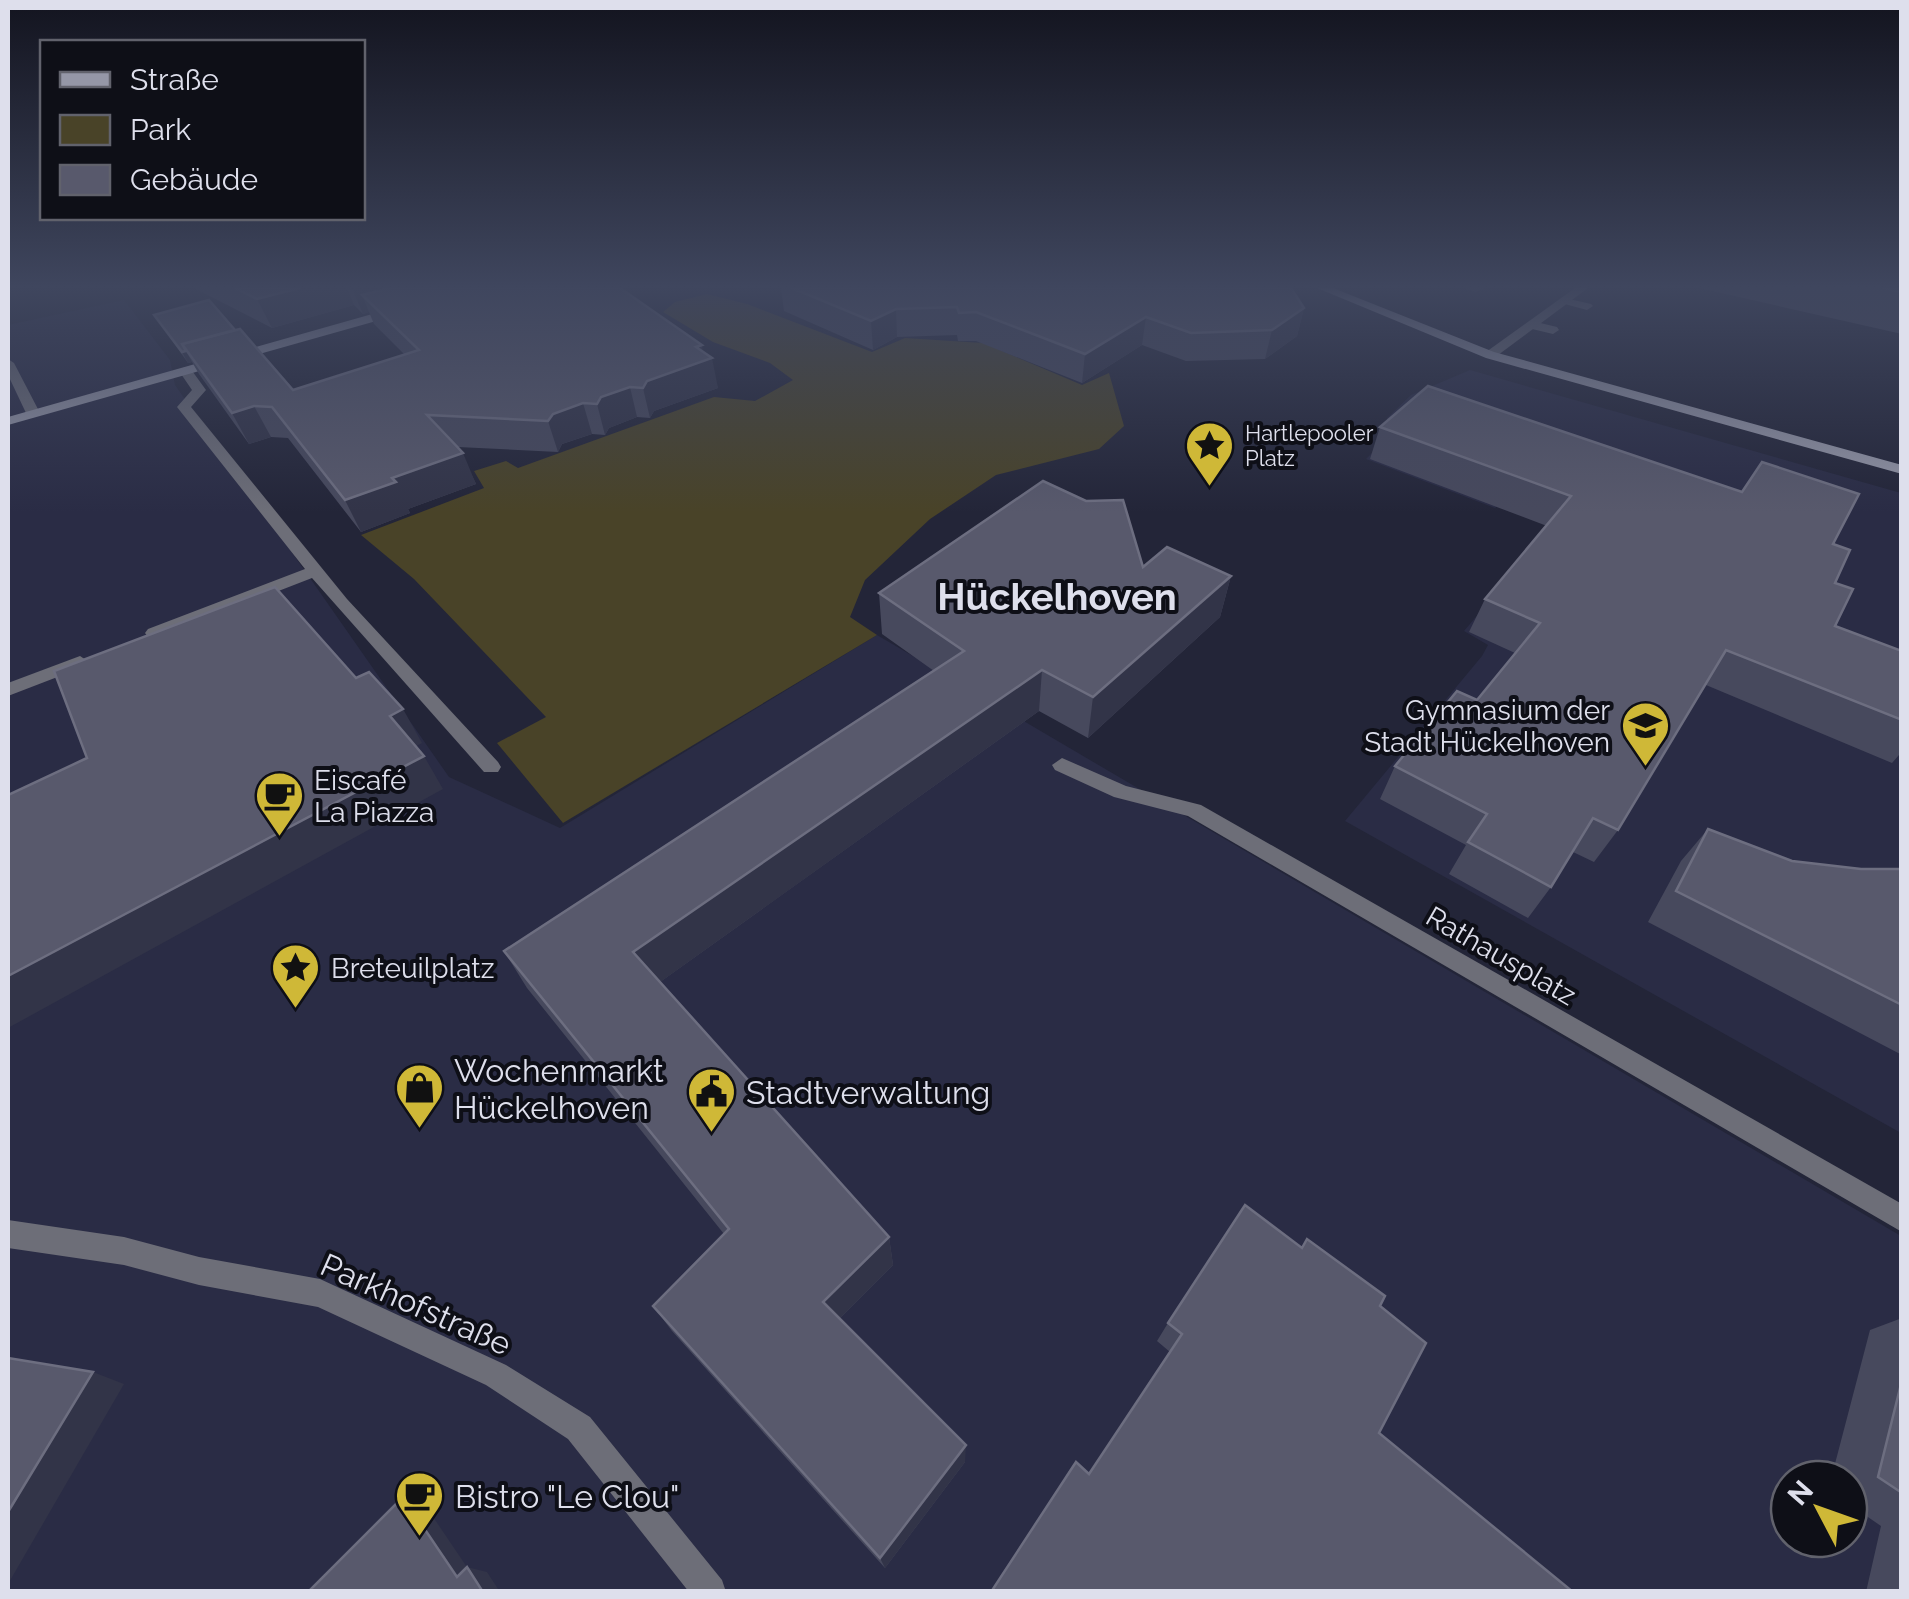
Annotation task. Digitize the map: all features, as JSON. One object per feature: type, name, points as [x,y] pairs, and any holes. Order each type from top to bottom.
[{"type":"street","points":[[8,363],[33,413]]},
{"type":"street","points":[[8,420],[215,363]]},
{"type":"street","points":[[1517,363],[1902,470]]},
{"type":"street","points":[[185,371],[199,390],[184,407],[315,570],[491,767]]},
{"type":"street","points":[[134,641],[315,570]]},
{"type":"street","points":[[8,690],[98,655]]},
{"type":"street","name":"Rathausplatz","points":[[1062,765],[1122,792],[1194,810],[1902,1220]]},
{"type":"street","name":"Parkhofstraße","points":[[8,1234],[124,1251],[198,1271],[320,1293],[496,1375],[579,1428],[710,1592]]},
{"type":"shaded area","points":[[8,363],[171,363],[175,385],[449,777],[560,828],[877,635],[1901,1236],[1901,1591],[8,1591]]},
{"type":"shaded area","name":"Gymnasium der Stadt Hückelhoven","points":[[1470,370],[1901,493],[1901,1133],[1345,821],[1482,656],[1488,645],[1464,631],[1560,517],[1508,497],[1495,508],[1366,459],[1384,441],[1387,418],[1411,395]]},
{"type":"green space","points":[[770,363],[1029,363],[1082,385],[1109,373],[1124,426],[1099,449],[996,475],[930,519],[865,580],[850,617],[877,635],[563,823],[497,743],[546,717],[414,579],[361,535],[484,488],[474,471],[506,461],[518,468],[714,397],[755,401],[793,380]]},
{"type":"building","points":[[195,363],[269,363],[293,390],[379,363],[699,363],[647,381],[643,388],[630,387],[601,397],[597,404],[583,403],[553,414],[548,421],[427,415],[463,453],[392,478],[396,482],[345,500],[272,407],[254,406],[232,413]]},
{"type":"building","points":[[1428,386],[1742,492],[1762,462],[1859,494],[1833,544],[1850,550],[1835,583],[1853,589],[1835,626],[1902,651],[1902,720],[1726,650],[1618,830],[1593,818],[1551,887],[1468,842],[1487,814],[1395,766],[1457,691],[1477,700],[1540,623],[1485,599],[1571,496],[1380,427]]},
{"type":"building","points":[[1043,481],[1086,501],[1123,500],[1143,567],[1167,547],[1231,576],[1093,697],[1042,670],[633,952],[889,1237],[823,1302],[966,1445],[880,1558],[653,1306],[729,1229],[504,951],[964,651],[879,593]]},
{"type":"building","points":[[275,587],[356,678],[369,672],[403,709],[390,716],[424,756],[8,976],[8,795],[87,758],[54,671]]},
{"type":"building","points":[[1708,829],[1792,861],[1902,869],[1902,1005],[1676,891]]},
{"type":"building","points":[[1245,1205],[1302,1248],[1307,1239],[1385,1296],[1380,1306],[1426,1343],[1379,1433],[1573,1592],[991,1592],[1076,1462],[1089,1474],[1182,1334],[1168,1323]]},
{"type":"building","points":[[8,1358],[93,1372],[8,1512]]},
{"type":"building","points":[[1902,1380],[1902,1493],[1878,1477]]},
{"type":"building","name":"Bistro \"Le Clou\"","points":[[403,1497],[457,1577],[467,1567],[483,1592],[308,1592]]},
{"type":"place","name":"Hartlepooler Platz","points":[[1210,488]]},
{"type":"place","name":"Gymnasium der Stadt Hückelhoven","points":[[1645,768]]},
{"type":"place","name":"Eiscafé La Piazza","points":[[279,838]]},
{"type":"place","name":"Breteuilplatz","points":[[296,1010]]},
{"type":"place","name":"Wochenmarkt Hückelhoven","points":[[419,1130]]},
{"type":"place","name":"Stadtverwaltung","points":[[711,1134]]},
{"type":"place","name":"Bistro \"Le Clou\"","points":[[420,1538]]},
{"type":"district","name":"Hückelhoven","points":[[1057,596]]}]
